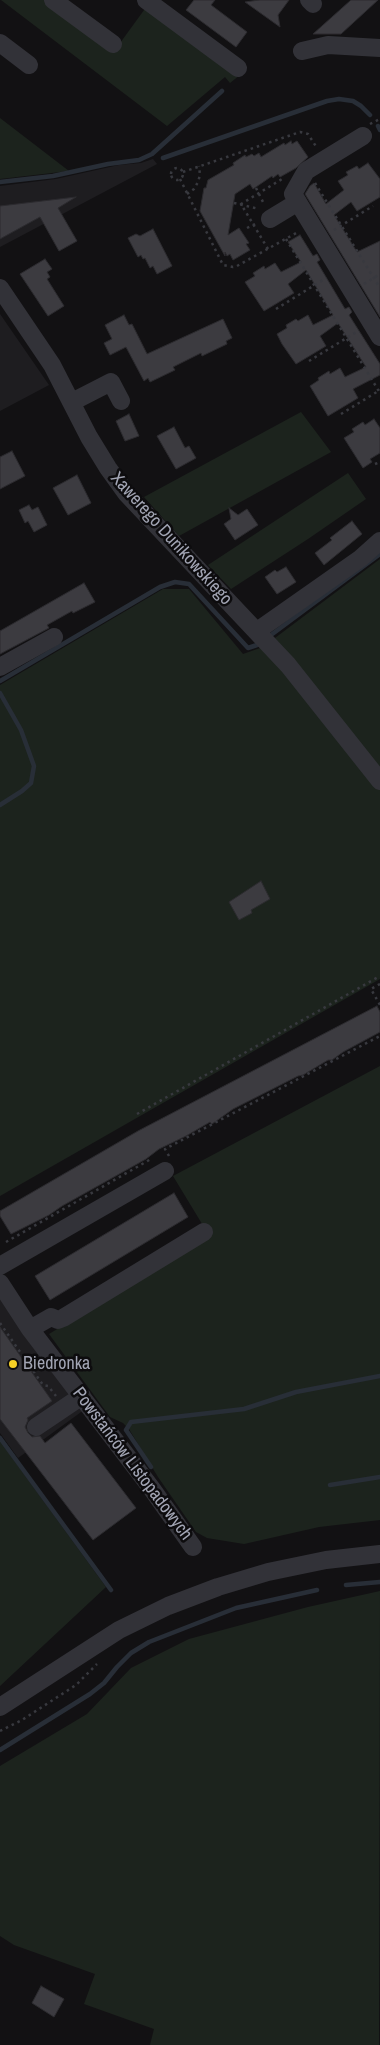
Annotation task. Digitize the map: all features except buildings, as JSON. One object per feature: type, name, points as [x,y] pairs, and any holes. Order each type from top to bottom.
[{"type":"street","points":[[53,0],[112,44]]},
{"type":"street","points":[[146,0],[238,68]]},
{"type":"street","points":[[0,44],[29,65]]},
{"type":"street","points":[[302,51],[328,45],[380,48]]},
{"type":"street","points":[[267,215],[295,198],[306,171],[363,136]]},
{"type":"street","points":[[295,198],[376,330]]},
{"type":"street","name":"Xawerego Dunikowskiego","points":[[0,288],[52,365],[103,460],[126,493],[189,562],[257,631],[316,698],[380,781]]},
{"type":"street","points":[[72,402],[111,382],[121,401]]},
{"type":"street","points":[[257,631],[361,558],[380,541]]},
{"type":"street","points":[[0,667],[54,636]]},
{"type":"street","points":[[0,1266],[167,1164]]},
{"type":"street","points":[[30,1329],[51,1317],[58,1320],[63,1318],[204,1232]]},
{"type":"street","name":"Powstańców Listopadowych","points":[[0,1284],[30,1329],[194,1547]]},
{"type":"street","points":[[36,1427],[82,1396]]},
{"type":"street","points":[[0,1707],[119,1630],[184,1599],[268,1572],[326,1560],[380,1554]]},
{"type":"path","points":[[183,172],[300,132],[308,134],[324,160]]},
{"type":"path","points":[[187,194],[194,189],[198,182],[200,175],[199,166]]},
{"type":"path","points":[[180,179],[174,179],[171,172],[177,168],[183,172]]},
{"type":"path","points":[[180,179],[183,172]]},
{"type":"path","points":[[180,179],[223,265],[233,268],[238,266],[311,224]]},
{"type":"path","points":[[315,182],[380,288]]},
{"type":"path","points":[[256,188],[263,202]]},
{"type":"path","points":[[234,203],[267,215]]},
{"type":"path","points":[[320,239],[373,206]]},
{"type":"path","points":[[286,239],[380,391],[341,414]]},
{"type":"path","points":[[276,309],[339,270]]},
{"type":"path","points":[[309,361],[346,338],[376,330]]},
{"type":"path","points":[[375,464],[380,462]]},
{"type":"path","points":[[137,1114],[380,976]]},
{"type":"path","points":[[380,984],[371,989],[380,1005]]},
{"type":"path","points":[[167,1164],[165,1149],[380,1036]]},
{"type":"path","points":[[0,1323],[43,1385],[48,1386],[64,1408]]},
{"type":"path","points":[[0,1731],[22,1720],[76,1684],[102,1660]]},
{"type":"shaded area","points":[[1,0],[48,0],[115,50],[147,6],[240,75],[230,83],[225,77],[167,126]]},
{"type":"shaded area","points":[[0,118],[69,171],[0,179]]},
{"type":"shaded area","points":[[153,159],[157,164],[0,247],[0,186],[56,179]]},
{"type":"shaded area","points":[[0,314],[49,385],[0,411]]},
{"type":"shaded area","points":[[301,412],[331,452],[179,536],[144,497]]},
{"type":"shaded area","points":[[348,473],[366,499],[308,539],[231,589],[208,565]]},
{"type":"shaded area","points":[[380,559],[380,979],[0,1196],[0,685],[163,589],[189,589],[243,654],[263,647]]},
{"type":"shaded area","points":[[380,1066],[380,1520],[319,1527],[244,1544],[207,1538],[196,1532],[158,1477],[129,1429],[123,1423],[110,1417],[49,1334],[210,1237],[173,1176]]},
{"type":"shaded area","points":[[0,1287],[88,1407],[18,1458],[0,1433]]},
{"type":"shaded area","points":[[0,1441],[106,1587],[0,1686]]},
{"type":"shaded area","points":[[380,1591],[379,2045],[150,2045],[154,2029],[84,2004],[95,1974],[14,1945],[0,1936],[0,1766],[87,1714],[131,1668],[189,1639],[308,1607]]},
{"type":"waterway","points":[[0,182],[53,176],[108,164],[139,160],[152,154],[222,91]]},
{"type":"waterway","points":[[163,158],[327,101],[339,99],[353,101],[370,115]]},
{"type":"waterway","points":[[378,126],[380,130]]},
{"type":"waterway","points":[[271,635],[380,554]]},
{"type":"waterway","points":[[0,681],[160,587],[175,582],[189,584],[248,648],[257,645]]},
{"type":"waterway","points":[[0,693],[21,730],[34,766],[31,783],[0,805]]},
{"type":"waterway","points":[[151,1467],[126,1430],[131,1422],[244,1409],[296,1392],[380,1376]]},
{"type":"waterway","points":[[0,1438],[111,1590]]},
{"type":"waterway","points":[[330,1485],[380,1477]]},
{"type":"waterway","points":[[346,1585],[380,1582]]},
{"type":"waterway","points":[[0,1750],[90,1694],[104,1683],[131,1653],[149,1642],[236,1608],[317,1590]]},
{"type":"place","name":"Biedronka","points":[[13,1364]]}]
